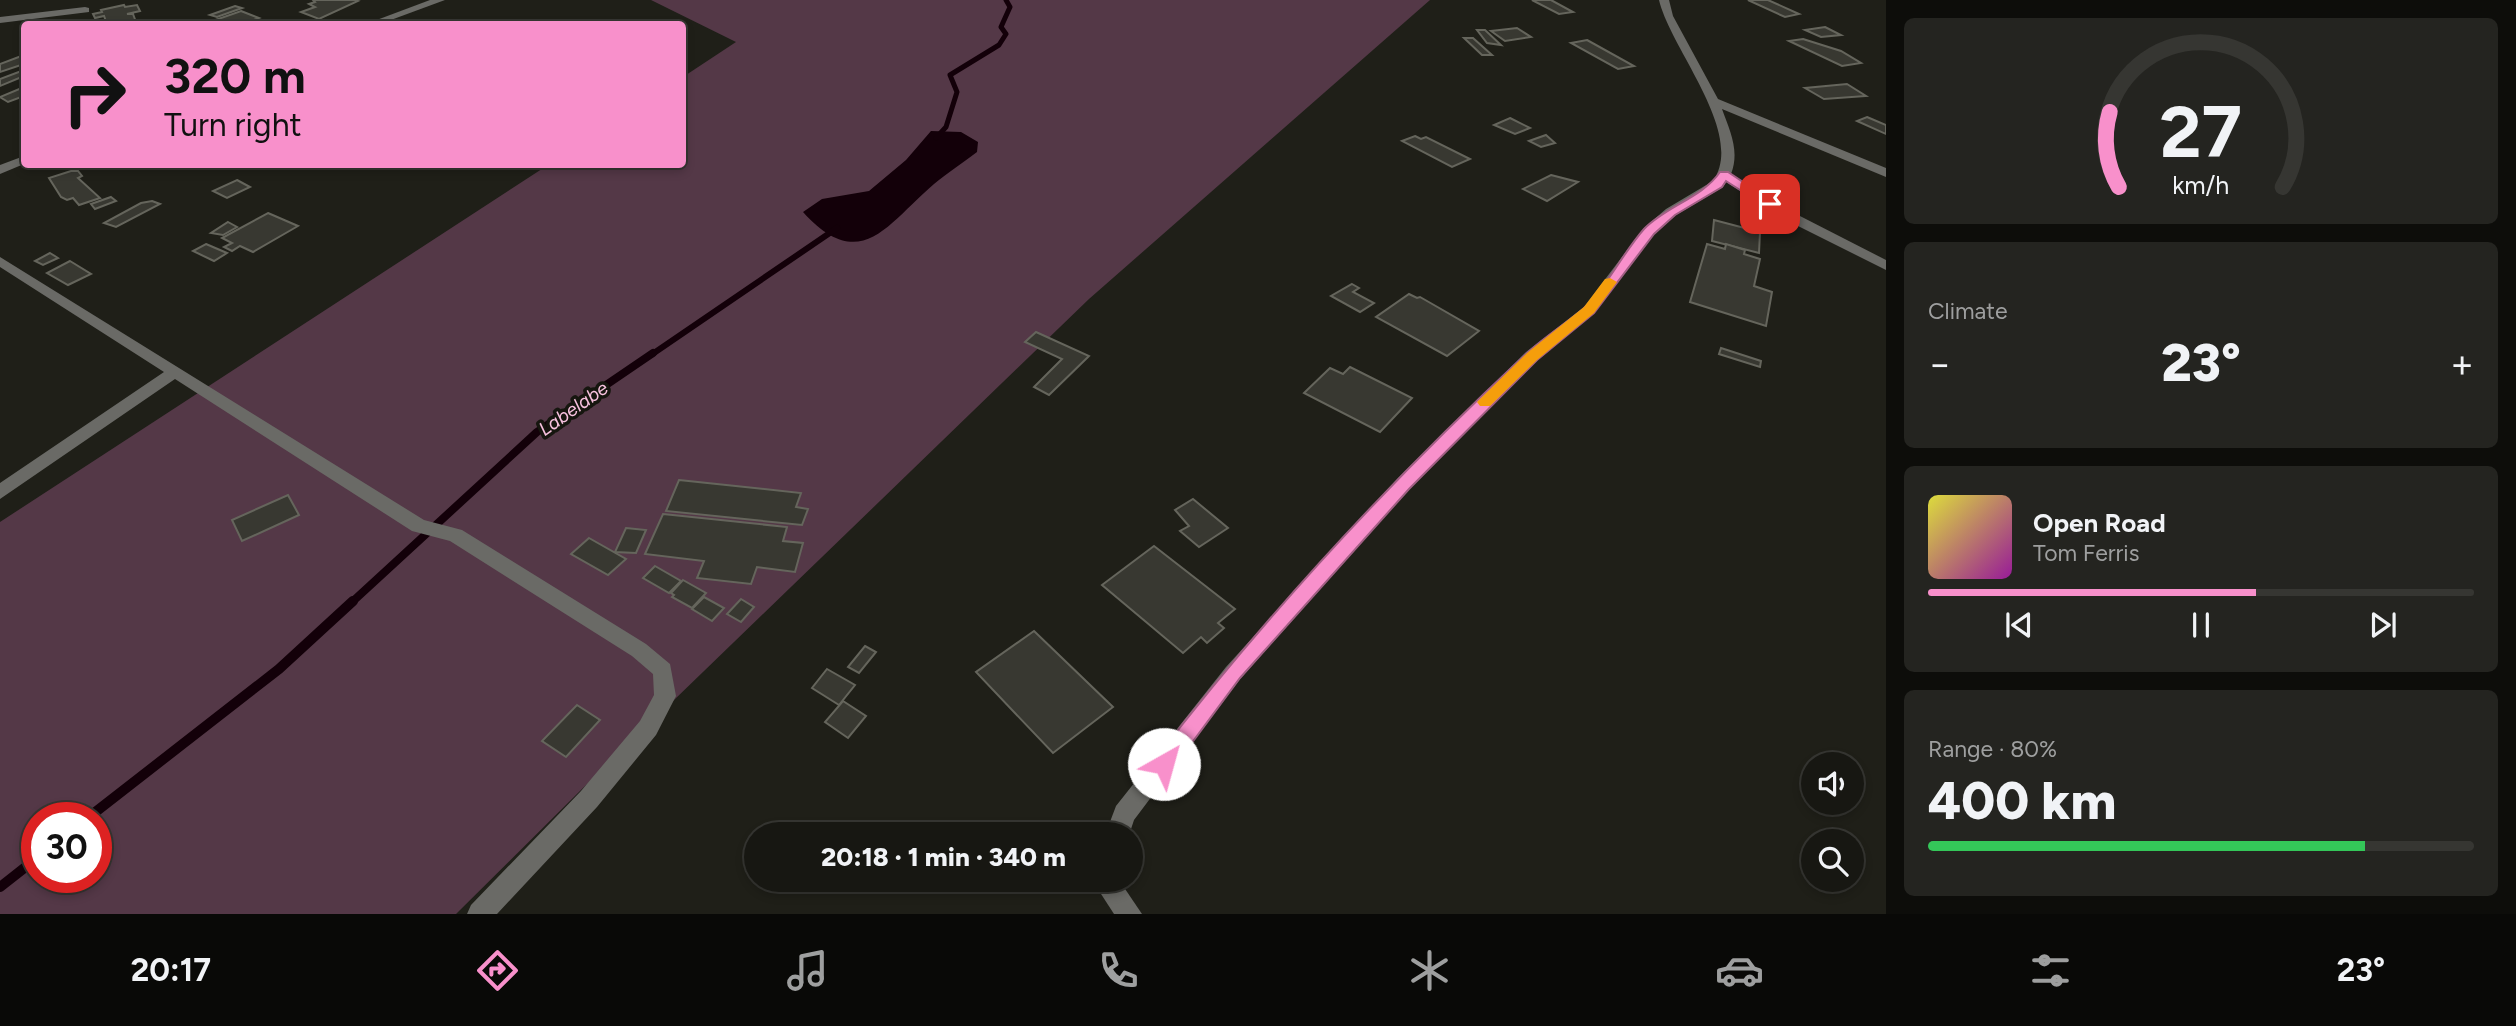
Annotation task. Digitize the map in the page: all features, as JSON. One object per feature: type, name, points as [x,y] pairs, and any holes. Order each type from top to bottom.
[{"type":"street","points":[[380,21],[440,0]]},
{"type":"street","points":[[1121,822],[1124,814],[1233,673],[1404,484],[1532,356],[1589,310],[1649,231],[1671,212],[1718,184],[1724,175],[1729,162],[1727,139],[1713,101],[1668,16],[1664,0]]},
{"type":"street","points":[[0,20],[85,9]]},
{"type":"street","points":[[1713,101],[1886,173]]},
{"type":"street","points":[[0,170],[21,161]]},
{"type":"street","points":[[1724,175],[1793,218],[1886,266]]},
{"type":"street","points":[[0,261],[419,526],[455,535],[639,650],[663,670],[665,696],[648,728],[589,799],[480,914]]},
{"type":"street","points":[[0,492],[175,372]]},
{"type":"street","points":[[1113,892],[1129,914]]},
{"type":"shaded area","points":[[651,0],[1430,0],[1089,299],[456,914],[0,914],[0,522],[543,168],[686,168],[686,75],[736,42]]},
{"type":"shaded area","points":[[931,131],[961,132],[978,142],[977,152],[939,180],[888,227],[873,237],[858,242],[841,240],[823,231],[803,212],[822,199],[869,191],[906,160]]},
{"type":"building","points":[[313,0],[358,1],[319,19],[301,12],[315,7],[309,4],[315,2]]},
{"type":"building","points":[[1532,0],[1551,0],[1573,12],[1559,14]]},
{"type":"building","points":[[1748,0],[1768,0],[1799,14],[1785,17]]},
{"type":"building","points":[[137,5],[140,11],[127,14],[133,14],[136,21],[106,21],[104,16],[95,18],[93,14],[102,12],[101,10]]},
{"type":"building","points":[[235,6],[242,8],[217,17],[210,15]]},
{"type":"building","points":[[241,11],[259,18],[251,21],[213,21]]},
{"type":"building","points":[[1825,27],[1841,35],[1821,37],[1805,30]]},
{"type":"building","points":[[1517,28],[1531,37],[1505,41],[1491,31]]},
{"type":"building","points":[[1477,30],[1485,30],[1501,45],[1487,43]]},
{"type":"building","points":[[1464,38],[1473,38],[1492,55],[1482,55]]},
{"type":"building","points":[[1803,39],[1841,51],[1861,63],[1842,66],[1789,41]]},
{"type":"building","points":[[1587,40],[1634,66],[1618,69],[1571,43]]},
{"type":"building","points":[[21,56],[21,65],[0,72],[0,64]]},
{"type":"building","points":[[21,71],[21,77],[0,86],[0,79]]},
{"type":"building","points":[[1847,84],[1866,96],[1824,99],[1805,88]]},
{"type":"building","points":[[21,88],[21,97],[8,102],[0,97]]},
{"type":"building","points":[[1867,117],[1886,125],[1886,134],[1857,121]]},
{"type":"building","points":[[1510,118],[1530,128],[1515,134],[1494,125]]},
{"type":"building","points":[[1546,135],[1555,143],[1541,147],[1529,141]]},
{"type":"building","points":[[1415,136],[1421,139],[1426,137],[1470,159],[1452,167],[1402,141]]},
{"type":"building","points":[[78,171],[82,176],[78,178],[100,198],[79,205],[73,198],[67,200],[61,197],[49,178]]},
{"type":"building","points":[[1551,175],[1578,182],[1547,201],[1523,189]]},
{"type":"building","points":[[237,180],[250,187],[227,198],[213,191]]},
{"type":"building","points":[[111,197],[116,201],[95,209],[91,204]]},
{"type":"building","points":[[152,201],[160,204],[116,227],[104,223],[141,203]]},
{"type":"building","points":[[268,213],[298,226],[253,252],[240,246],[232,251],[224,247],[232,243],[222,238]]},
{"type":"building","points":[[1714,220],[1760,232],[1759,253],[1712,241]]},
{"type":"building","points":[[228,222],[237,227],[223,235],[211,233]]},
{"type":"building","points":[[206,244],[227,253],[214,261],[193,251]]},
{"type":"building","points":[[1707,244],[1725,249],[1726,244],[1745,250],[1744,254],[1760,259],[1754,286],[1772,292],[1766,326],[1690,302]]},
{"type":"building","points":[[50,253],[58,258],[43,265],[35,261]]},
{"type":"building","points":[[70,261],[91,274],[68,285],[47,273]]},
{"type":"building","points":[[1352,284],[1359,288],[1353,292],[1374,303],[1360,312],[1331,296]]},
{"type":"building","points":[[1409,294],[1420,297],[1479,331],[1447,356],[1376,317]]},
{"type":"building","points":[[1036,332],[1089,356],[1049,395],[1034,387],[1062,359],[1025,342]]},
{"type":"building","points":[[1721,348],[1761,361],[1760,367],[1719,354]]},
{"type":"building","points":[[1350,367],[1412,398],[1380,432],[1304,393],[1330,368],[1343,374]]},
{"type":"building","points":[[679,480],[801,493],[796,507],[808,509],[802,525],[666,511]]},
{"type":"building","points":[[288,495],[299,515],[242,541],[232,520]]},
{"type":"building","points":[[1193,499],[1228,528],[1199,547],[1180,531],[1189,526],[1175,510]]},
{"type":"building","points":[[663,514],[787,527],[783,541],[803,543],[795,572],[757,567],[751,584],[697,578],[704,561],[645,554]]},
{"type":"building","points":[[626,528],[646,530],[636,553],[615,552]]},
{"type":"building","points":[[589,538],[626,559],[608,575],[571,554]]},
{"type":"building","points":[[1154,546],[1235,609],[1218,623],[1224,628],[1207,643],[1201,637],[1183,653],[1102,585]]},
{"type":"building","points":[[655,566],[681,581],[669,593],[643,578]]},
{"type":"building","points":[[683,580],[706,593],[692,608],[672,597],[674,595],[671,593]]},
{"type":"building","points":[[704,597],[724,608],[712,621],[692,609]]},
{"type":"building","points":[[741,599],[754,607],[741,622],[727,614]]},
{"type":"building","points":[[1034,631],[1113,707],[1053,753],[976,672]]},
{"type":"building","points":[[865,646],[876,652],[859,673],[848,667]]},
{"type":"building","points":[[827,669],[855,685],[839,705],[812,688]]},
{"type":"building","points":[[843,701],[866,716],[848,738],[825,722]]},
{"type":"building","points":[[577,705],[600,720],[566,757],[542,741]]},
{"type":"waterway","name":"Labelabe","points":[[936,138],[946,127],[957,92],[950,75],[999,45],[1006,34],[1001,27],[1010,7],[1006,0]]},
{"type":"waterway","name":"Labelabe","points":[[651,355],[837,228]]},
{"type":"waterway","name":"Labelabe","points":[[351,603],[537,432],[653,353]]},
{"type":"waterway","name":"Labelabe","points":[[108,802],[279,669],[353,601]]},
{"type":"waterway","name":"Labelabe","points":[[0,887],[21,871]]},
{"type":"slow traffic","points":[[1485,402],[1532,356],[1589,310],[1610,282]]},
{"type":"route","points":[[1164,764],[1233,673],[1404,484],[1532,356],[1589,310],[1649,231],[1671,212],[1718,184],[1724,175],[1770,204]]}]
